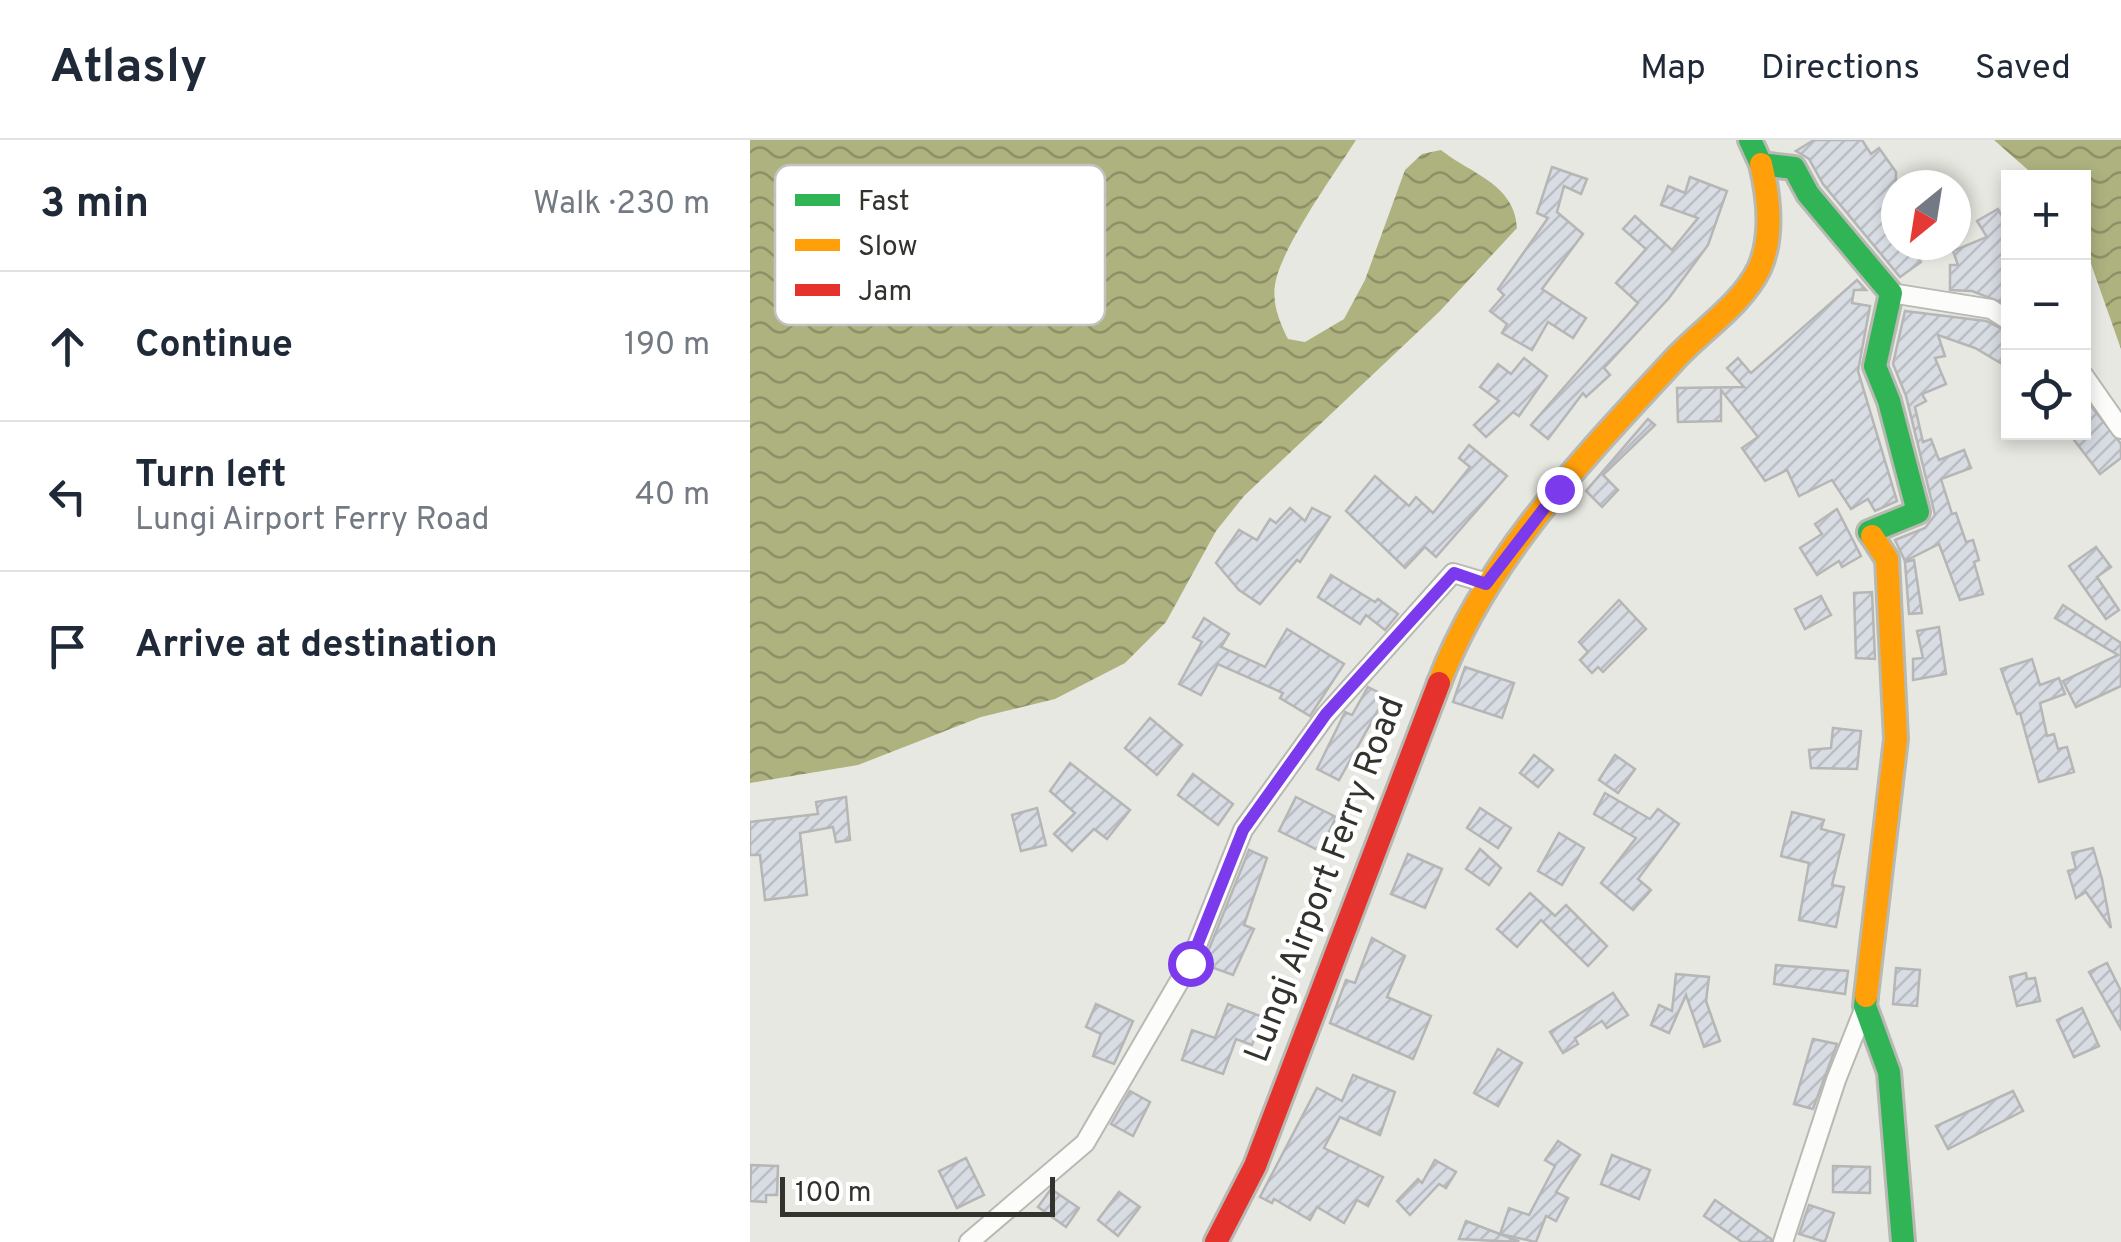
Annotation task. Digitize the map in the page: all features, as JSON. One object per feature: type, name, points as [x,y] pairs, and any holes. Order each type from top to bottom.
[{"type":"main road","name":"Lungi Airport Ferry Road","points":[[1216,1242],[1255,1166],[1447,661],[1486,584],[1559,489],[1678,356],[1736,300],[1759,268],[1770,203],[1761,164],[1750,140]]},
{"type":"main road","points":[[1761,164],[1794,168],[1808,194],[1892,293],[1875,366],[1890,402],[1918,512],[1869,532],[1887,560],[1895,655],[1896,739],[1865,1006],[1889,1072],[1904,1242]]},
{"type":"street","points":[[1892,293],[1991,309],[2001,315]]},
{"type":"street","points":[[2091,386],[2121,429]]},
{"type":"street","points":[[969,1242],[1085,1144],[1190,963],[1243,830],[1326,714],[1454,573],[1486,584]]},
{"type":"street","points":[[1783,1242],[1836,1080],[1865,1006]]},
{"type":"water","points":[[750,140],[1356,140],[1297,232],[1275,285],[1276,306],[1288,339],[1305,342],[1344,319],[1365,280],[1405,170],[1422,154],[1441,150],[1500,190],[1514,213],[1517,228],[1439,312],[1244,496],[1216,531],[1166,622],[1125,663],[1055,699],[981,717],[858,765],[750,783]]},
{"type":"water","points":[[1994,140],[2121,140],[2121,349],[2091,264],[2091,170],[2028,170]]},
{"type":"building","points":[[1814,140],[1862,140],[1871,154],[1879,148],[1895,170],[1881,170],[1881,254],[1823,184],[1809,159],[1796,151]]},
{"type":"building","points":[[1552,167],[1587,179],[1581,194],[1564,186],[1557,212],[1583,234],[1542,289],[1586,318],[1573,338],[1548,322],[1532,350],[1502,333],[1507,324],[1490,311],[1504,295],[1498,289],[1548,218],[1537,213]]},
{"type":"building","points":[[1690,177],[1727,191],[1708,245],[1669,298],[1604,368],[1610,375],[1586,397],[1583,393],[1548,439],[1531,425],[1638,303],[1616,283],[1646,249],[1623,229],[1635,216],[1672,250],[1698,218],[1661,205],[1668,186],[1685,193]]},
{"type":"building","points":[[1998,209],[2001,214],[2001,302],[1972,291],[1950,290],[1950,265],[1958,265],[1956,260],[1971,260],[1971,244],[1987,237],[1977,221]]},
{"type":"building","points":[[1886,260],[1920,260],[1921,262],[1900,277]]},
{"type":"building","points":[[1857,280],[1866,290],[1854,290],[1852,303],[1870,306],[1858,371],[1897,501],[1875,511],[1868,499],[1851,509],[1832,480],[1799,496],[1787,470],[1765,481],[1742,448],[1758,437],[1721,390],[1721,421],[1678,422],[1677,388],[1744,387],[1727,368],[1738,358],[1751,373]]},
{"type":"building","points":[[1905,311],[1986,321],[2001,328],[2001,363],[1975,348],[1938,335],[1945,356],[1935,358],[1946,384],[1922,394],[1926,401],[1915,407],[1923,442],[1931,439],[1939,460],[1964,450],[1971,468],[1941,479],[1966,542],[1973,540],[1979,560],[1974,562],[1983,594],[1960,600],[1939,544],[1905,561],[1895,540],[1925,528],[1935,515],[1906,396],[1893,364]]},
{"type":"building","points":[[1524,358],[1547,376],[1519,416],[1513,412],[1486,437],[1474,425],[1499,401],[1480,387],[1498,364],[1511,374]]},
{"type":"building","points":[[2091,406],[2121,444],[2121,458],[2100,474],[2074,440],[2091,440]]},
{"type":"building","points":[[1648,419],[1655,425],[1603,475],[1618,490],[1602,507],[1586,491]]},
{"type":"building","points":[[1469,445],[1507,476],[1436,557],[1425,547],[1405,568],[1346,511],[1375,476],[1409,506],[1416,497],[1433,513],[1470,467],[1459,458]]},
{"type":"building","points":[[1290,508],[1305,521],[1312,508],[1330,517],[1300,562],[1297,560],[1260,604],[1239,590],[1216,563],[1239,530],[1257,540],[1270,519],[1276,523]]},
{"type":"building","points":[[1837,509],[1861,556],[1842,567],[1839,561],[1817,575],[1800,548],[1822,534],[1815,524]]},
{"type":"building","points":[[2096,547],[2111,567],[2097,577],[2119,610],[2106,619],[2069,566]]},
{"type":"building","points":[[1914,560],[1922,613],[1909,614],[1905,562]]},
{"type":"building","points":[[1331,575],[1398,614],[1385,630],[1366,615],[1360,624],[1318,597]]},
{"type":"building","points":[[1872,592],[1875,659],[1856,658],[1854,593]]},
{"type":"building","points":[[1821,596],[1831,615],[1805,629],[1795,609]]},
{"type":"building","points":[[1619,600],[1646,629],[1603,672],[1598,667],[1592,673],[1580,660],[1588,652],[1579,642]]},
{"type":"building","points":[[2063,605],[2121,643],[2121,686],[2076,707],[2063,681],[2118,655],[2055,618]]},
{"type":"building","points":[[1204,618],[1229,634],[1221,647],[1265,667],[1287,629],[1344,664],[1310,716],[1280,698],[1283,693],[1218,664],[1201,695],[1179,684],[1202,642],[1193,637]]},
{"type":"building","points":[[1939,627],[1946,674],[1913,680],[1913,659],[1923,658],[1917,631]]},
{"type":"building","points":[[2032,659],[2040,685],[2059,678],[2065,694],[2040,703],[2047,736],[2054,734],[2058,749],[2067,747],[2074,772],[2039,782],[2020,713],[2017,714],[2001,669]]},
{"type":"building","points":[[1465,667],[1514,683],[1502,718],[1453,702]]},
{"type":"building","points":[[1368,687],[1386,696],[1339,780],[1317,769],[1345,712],[1352,715]]},
{"type":"building","points":[[1150,718],[1182,745],[1157,775],[1125,748]]},
{"type":"building","points":[[1833,728],[1861,731],[1857,769],[1811,768],[1809,750],[1831,748]]},
{"type":"building","points":[[1534,755],[1553,770],[1538,787],[1520,773]]},
{"type":"building","points":[[1615,755],[1635,769],[1618,793],[1599,780]]},
{"type":"building","points":[[1070,763],[1130,810],[1107,839],[1094,829],[1072,851],[1054,834],[1075,813],[1050,791]]},
{"type":"building","points":[[1193,774],[1233,804],[1218,825],[1178,795]]},
{"type":"building","points":[[1605,793],[1650,819],[1658,809],[1679,824],[1638,879],[1651,890],[1633,910],[1601,883],[1636,838],[1594,814]]},
{"type":"building","points":[[846,797],[850,840],[836,842],[833,827],[800,833],[807,895],[765,900],[760,855],[750,855],[750,822],[818,814],[816,802]]},
{"type":"building","points":[[1296,797],[1336,817],[1320,851],[1279,831]]},
{"type":"building","points":[[1037,808],[1046,845],[1021,851],[1012,815]]},
{"type":"building","points":[[1480,808],[1511,828],[1498,848],[1467,828]]},
{"type":"building","points":[[1792,812],[1824,820],[1821,829],[1844,835],[1832,885],[1844,887],[1836,927],[1799,920],[1809,863],[1781,856]]},
{"type":"building","points":[[1559,833],[1584,848],[1562,885],[1538,871]]},
{"type":"building","points":[[2093,848],[2111,928],[2086,892],[2076,898],[2068,871],[2076,869],[2072,853]]},
{"type":"building","points":[[1480,849],[1501,868],[1489,885],[1466,869]]},
{"type":"building","points":[[1249,850],[1267,858],[1244,925],[1254,929],[1233,975],[1203,964]]},
{"type":"building","points":[[1408,854],[1442,869],[1425,908],[1391,894]]},
{"type":"building","points":[[1530,893],[1555,916],[1566,905],[1607,946],[1588,966],[1541,920],[1517,947],[1497,929]]},
{"type":"building","points":[[1372,938],[1405,956],[1387,997],[1431,1016],[1413,1059],[1330,1023],[1346,980],[1355,983]]},
{"type":"building","points":[[2107,963],[2121,991],[2121,1029],[2089,972]]},
{"type":"building","points":[[1776,965],[1848,971],[1845,994],[1774,984]]},
{"type":"building","points":[[1896,968],[1920,970],[1917,1006],[1893,1004]]},
{"type":"building","points":[[2026,973],[2027,979],[2035,978],[2040,1001],[2017,1006],[2010,977]]},
{"type":"building","points":[[1676,974],[1709,977],[1706,1001],[1720,1041],[1704,1047],[1686,995],[1669,1033],[1651,1025],[1659,1005],[1672,1011]]},
{"type":"building","points":[[1613,993],[1628,1015],[1607,1028],[1602,1021],[1575,1038],[1578,1044],[1563,1053],[1550,1032]]},
{"type":"building","points":[[1096,1004],[1133,1021],[1114,1064],[1093,1056],[1101,1034],[1086,1027]]},
{"type":"building","points":[[1228,1004],[1263,1017],[1252,1045],[1236,1039],[1223,1074],[1182,1060],[1192,1030],[1215,1038]]},
{"type":"building","points":[[2082,1008],[2099,1046],[2074,1057],[2057,1020]]},
{"type":"building","points":[[1813,1039],[1837,1044],[1813,1109],[1794,1104]]},
{"type":"building","points":[[1498,1049],[1522,1063],[1498,1106],[1474,1093]]},
{"type":"building","points":[[1353,1075],[1395,1092],[1380,1135],[1340,1117],[1324,1148],[1383,1177],[1368,1206],[1357,1200],[1344,1223],[1317,1207],[1310,1220],[1274,1199],[1272,1203],[1260,1197],[1317,1088],[1342,1101]]},
{"type":"building","points":[[1130,1091],[1150,1102],[1133,1136],[1111,1124]]},
{"type":"building","points":[[2013,1091],[2023,1111],[1948,1149],[1936,1126]]},
{"type":"building","points":[[1558,1141],[1580,1155],[1556,1192],[1568,1198],[1556,1221],[1546,1216],[1536,1242],[1500,1234],[1509,1208],[1529,1215],[1555,1166],[1545,1160]]},
{"type":"building","points":[[1612,1155],[1650,1170],[1639,1199],[1601,1184]]},
{"type":"building","points":[[966,1158],[984,1195],[957,1208],[939,1171]]},
{"type":"building","points":[[1435,1160],[1456,1172],[1446,1188],[1439,1184],[1410,1215],[1397,1201],[1418,1179],[1422,1183]]},
{"type":"building","points":[[751,1165],[778,1166],[777,1195],[766,1195],[766,1202],[750,1201]]},
{"type":"building","points":[[1833,1166],[1870,1167],[1870,1193],[1833,1192]]},
{"type":"building","points":[[1051,1189],[1079,1208],[1066,1227],[1038,1207]]},
{"type":"building","points":[[1119,1192],[1140,1207],[1118,1236],[1098,1220]]},
{"type":"building","points":[[1715,1200],[1771,1242],[1742,1242],[1704,1216]]},
{"type":"building","points":[[1809,1205],[1834,1213],[1825,1242],[1799,1234]]},
{"type":"building","points":[[1466,1221],[1518,1241],[1459,1239]]},
{"type":"traffic: fast","points":[[1750,140],[1761,164],[1794,168],[1808,194],[1891,293],[1875,366],[1889,401],[1918,512],[1869,532],[1872,536]]},
{"type":"traffic: fast","points":[[1866,996],[1865,1006],[1889,1072],[1903,1242]]},
{"type":"traffic: slow","points":[[1439,683],[1483,593],[1541,510],[1642,395],[1752,282],[1764,256],[1768,230],[1761,164]]},
{"type":"traffic: slow","points":[[1866,996],[1896,739],[1887,559],[1872,536]]},
{"type":"traffic: jam","points":[[1216,1242],[1255,1166],[1439,683]]},
{"type":"route","points":[[1190,963],[1243,830],[1326,714],[1454,573],[1486,584],[1559,489]]}]
